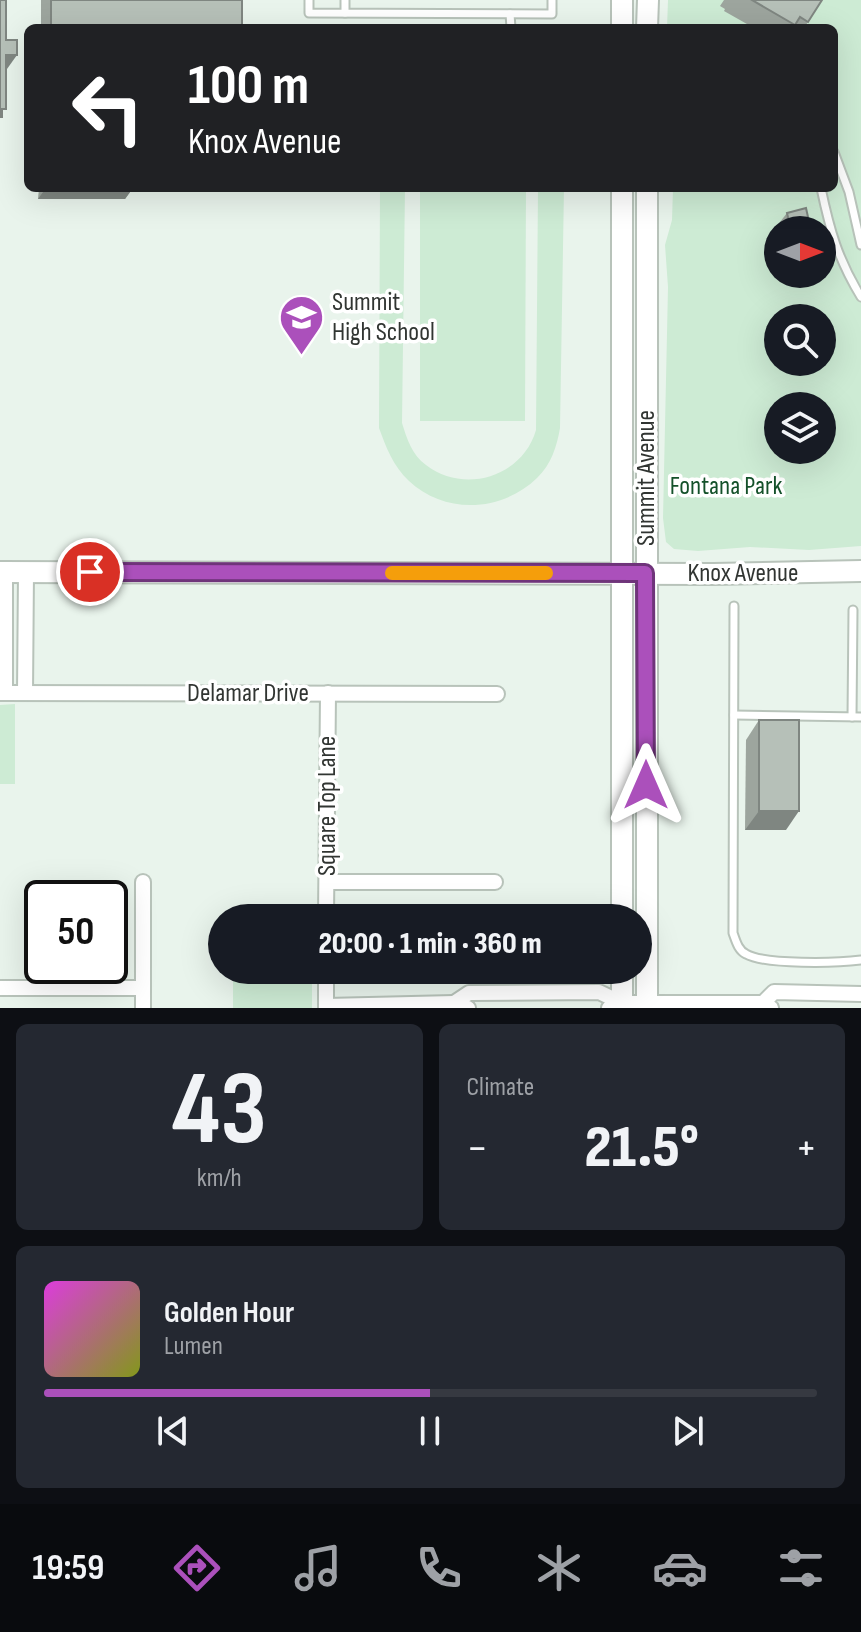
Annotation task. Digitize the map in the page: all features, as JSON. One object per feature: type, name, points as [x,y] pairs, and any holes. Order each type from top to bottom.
[{"type":"main road","points":[[622,0],[622,24]]},
{"type":"main road","points":[[647,24],[648,0]]},
{"type":"main road","name":"Summit Avenue","points":[[622,192],[622,904]]},
{"type":"main road","name":"Summit Avenue","points":[[647,192],[647,1005]]},
{"type":"main road","name":"Knox Avenue","points":[[2,572],[861,571]]},
{"type":"main road","points":[[618,1006],[620,984]]},
{"type":"street","points":[[2,572],[2,692]]},
{"type":"street","points":[[25,693],[26,572]]},
{"type":"street","name":"Delamar Drive","points":[[2,692],[497,694]]},
{"type":"street","name":"Square Top Lane","points":[[326,904],[328,693]]},
{"type":"street","points":[[143,882],[143,1008]]},
{"type":"street","points":[[327,882],[495,882]]},
{"type":"street","points":[[326,984],[326,1007],[461,1005],[469,993],[515,1000],[599,992],[618,1006],[767,1005],[774,992],[861,994]]},
{"type":"street","points":[[0,988],[143,988]]},
{"type":"lane","points":[[309,0],[309,13],[510,14],[552,14],[552,0]]},
{"type":"lane","points":[[345,0],[345,13]]},
{"type":"lane","points":[[510,14],[511,24]]},
{"type":"lane","points":[[838,163],[849,192],[861,245]]},
{"type":"lane","points":[[822,192],[834,247],[861,297]]},
{"type":"lane","points":[[734,606],[733,933],[739,948],[747,955],[780,961],[861,960]]},
{"type":"lane","points":[[734,715],[857,717],[853,610]]},
{"type":"green space","name":"Fontana Park","points":[[668,0],[861,0],[861,546],[809,550],[750,547],[698,551],[674,549],[666,542],[663,518],[668,287],[665,245],[672,220],[673,192],[838,192],[838,24],[667,24]]},
{"type":"green space","points":[[380,192],[405,192],[402,423],[414,452],[426,465],[458,479],[475,479],[491,476],[519,459],[536,430],[538,192],[564,192],[560,428],[553,455],[542,473],[523,489],[491,503],[473,505],[439,500],[423,492],[403,475],[394,463],[379,428]]},
{"type":"green space","points":[[420,192],[526,192],[525,421],[420,421]]},
{"type":"green space","points":[[15,704],[15,784],[0,784],[0,705]]},
{"type":"green space","points":[[233,984],[312,984],[312,1008],[233,1008]]},
{"type":"building","points":[[0,0],[6,0],[6,40],[17,40],[17,55],[6,55],[6,109],[2,109],[2,117],[0,117]]},
{"type":"building","points":[[51,0],[242,0],[242,24],[51,24]]},
{"type":"building","points":[[752,0],[822,0],[808,22],[800,17],[793,24]]},
{"type":"building","points":[[806,208],[808,216],[788,216],[787,213]]},
{"type":"building","points":[[759,720],[799,720],[799,811],[759,811]]},
{"type":"slow traffic","points":[[392,573],[546,573]]},
{"type":"place","name":"Summit High School","points":[[301,356]]},
{"type":"route","points":[[90,572],[645,573],[646,785]]}]
